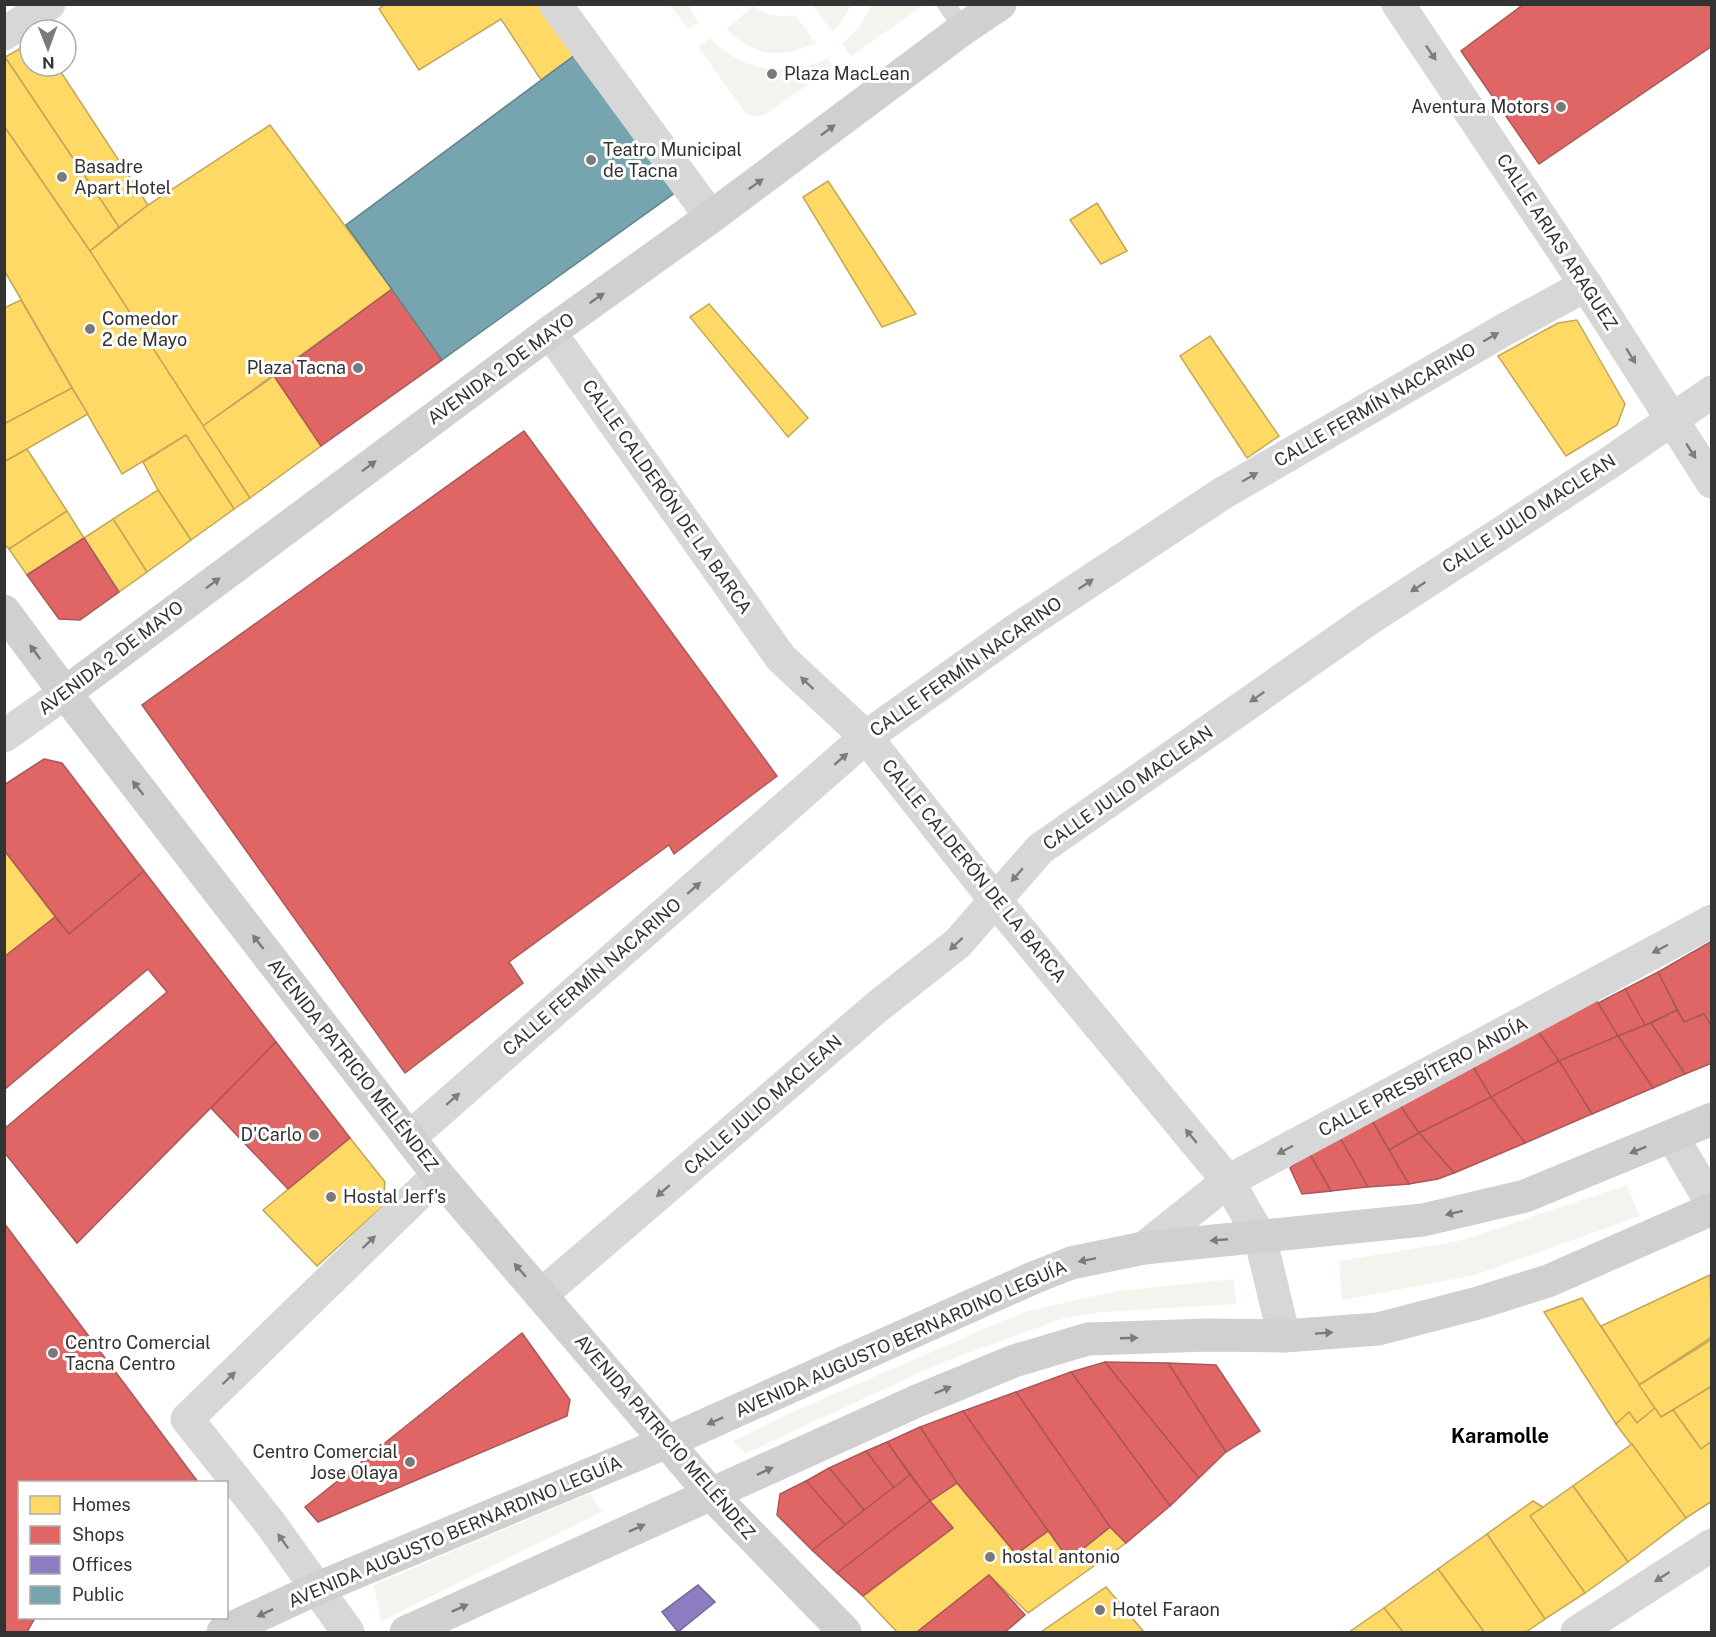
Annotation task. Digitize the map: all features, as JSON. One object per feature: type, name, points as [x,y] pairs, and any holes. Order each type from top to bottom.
[{"type":"main road","name":"AVENIDA 2 DE MAYO","points":[[65,693],[550,332],[711,217],[955,17],[1000,4]]},
{"type":"main road","name":"AVENIDA PATRICIO MELÉNDEZ","points":[[4,611],[438,1175],[712,1495],[845,1632]]},
{"type":"main road","name":"AVENIDA AUGUSTO BERNARDINO LEGUÍA","points":[[223,1632],[316,1589],[667,1442],[1071,1263],[1144,1248],[1423,1220],[1525,1196],[1712,1119]]},
{"type":"main road","points":[[406,1632],[917,1401],[1014,1361],[1088,1339],[1207,1335],[1284,1336],[1378,1329],[1478,1303],[1548,1281],[1712,1209]]},
{"type":"street","points":[[4,34],[49,4]]},
{"type":"street","points":[[555,4],[711,217]]},
{"type":"street","name":"CALLE ARIAS ARAGUEZ","points":[[1398,4],[1586,285],[1712,482]]},
{"type":"street","name":"CALLE FERMÍN NACARINO","points":[[409,1138],[866,737],[1016,630],[1223,493],[1586,285]]},
{"type":"street","name":"CALLE CALDERÓN DE LA BARCA","points":[[550,332],[781,658],[866,737],[995,900],[1228,1181],[1260,1237],[1284,1336]]},
{"type":"street","name":"CALLE JULIO MACLEAN","points":[[542,1295],[877,1007],[958,943],[1040,849],[1369,619],[1609,463],[1712,392]]},
{"type":"street","name":"AVENIDA 2 DE MAYO","points":[[4,736],[65,693]]},
{"type":"street","name":"CALLE PRESBÍTERO ANDÍA","points":[[1144,1248],[1228,1181],[1712,921]]},
{"type":"street","points":[[1672,1136],[1712,1204]]},
{"type":"street","points":[[348,1632],[270,1523],[187,1419],[438,1175]]},
{"type":"street","points":[[1577,1632],[1712,1545]]},
{"type":"shaded area","points":[[812,4],[851,5],[833,32]]},
{"type":"shaded area","points":[[670,5],[688,5],[698,23],[688,29]]},
{"type":"shaded area","points":[[872,5],[921,5],[921,7],[851,56],[842,44],[859,27]]},
{"type":"shaded area","points":[[753,6],[773,15],[795,15],[816,43],[791,52],[779,53],[758,50],[748,45],[727,29]]},
{"type":"shaded area","points":[[710,38],[737,58],[765,69],[796,69],[828,58],[833,67],[763,116],[747,115],[698,47]]},
{"type":"shaded area","points":[[1627,1185],[1640,1216],[1475,1275],[1342,1300],[1339,1261],[1459,1241]]},
{"type":"shaded area","points":[[1234,1279],[1236,1304],[1102,1312],[1064,1318],[943,1362],[746,1453],[733,1441],[786,1415],[1024,1312],[1118,1291]]},
{"type":"shaded area","points":[[590,1493],[602,1512],[381,1621],[374,1585]]},
{"type":"building: Homes","points":[[385,4],[539,4],[575,55],[541,80],[501,19],[419,70],[379,9]]},
{"type":"building: Homes","points":[[18,50],[18,76],[5,57]]},
{"type":"building: Homes","name":"Basadre Apart Hotel","points":[[5,57],[119,227],[90,251],[4,126]]},
{"type":"building: Homes","points":[[19,78],[65,78],[148,205],[119,227]]},
{"type":"building: Homes","points":[[270,125],[392,289],[203,426],[90,251],[148,205]]},
{"type":"building: Homes","name":"Comedor 2 de Mayo","points":[[4,126],[90,251],[250,498],[234,509],[186,435],[122,474],[4,270]]},
{"type":"building: Homes","points":[[828,181],[916,314],[882,327],[803,197]]},
{"type":"building: Homes","points":[[1097,203],[1127,251],[1101,264],[1070,220]]},
{"type":"building: Homes","points":[[21,300],[72,388],[4,424],[4,308]]},
{"type":"building: Homes","points":[[709,304],[808,418],[788,437],[690,317]]},
{"type":"building: Homes","points":[[1577,320],[1625,404],[1617,425],[1566,456],[1498,356],[1558,323]]},
{"type":"building: Homes","points":[[1210,336],[1279,436],[1247,458],[1180,356]]},
{"type":"building: Homes","points":[[274,376],[321,446],[250,498],[203,426]]},
{"type":"building: Homes","points":[[72,388],[88,414],[4,462],[4,424]]},
{"type":"building: Homes","points":[[186,435],[234,509],[191,540],[158,490],[143,462]]},
{"type":"building: Homes","points":[[27,449],[67,511],[9,549],[4,544],[4,462]]},
{"type":"building: Homes","points":[[158,490],[191,540],[147,572],[113,519]]},
{"type":"building: Homes","points":[[67,511],[84,538],[27,575],[9,549]]},
{"type":"building: Homes","points":[[113,519],[147,572],[119,592],[84,538]]},
{"type":"building: Homes","points":[[4,850],[55,917],[4,957]]},
{"type":"building: Homes","name":"Hostal Jerf's","points":[[350,1138],[385,1182],[383,1206],[317,1266],[263,1210]]},
{"type":"building: Homes","points":[[1710,1275],[1712,1337],[1639,1385],[1601,1326]]},
{"type":"building: Homes","points":[[1582,1298],[1655,1408],[1637,1423],[1629,1412],[1616,1424],[1544,1312]]},
{"type":"building: Homes","points":[[1712,1339],[1712,1386],[1661,1417],[1639,1385]]},
{"type":"building: Homes","points":[[1712,1386],[1712,1441],[1701,1449],[1673,1410]]},
{"type":"building: Homes","points":[[1655,1408],[1661,1417],[1673,1410],[1701,1449],[1712,1441],[1712,1501],[1686,1518],[1616,1424],[1629,1412],[1637,1423]]},
{"type":"building: Homes","points":[[1632,1444],[1686,1518],[1628,1562],[1573,1486]]},
{"type":"building: Homes","name":"hostal antonio","points":[[957,1483],[1016,1554],[1048,1531],[1069,1560],[1110,1527],[1126,1543],[1028,1613],[989,1575],[917,1632],[897,1632],[863,1596],[953,1528],[930,1501]]},
{"type":"building: Homes","points":[[1573,1486],[1628,1562],[1585,1593],[1530,1516]]},
{"type":"building: Homes","points":[[1533,1501],[1543,1507],[1530,1516],[1585,1593],[1545,1619],[1487,1534]]},
{"type":"building: Homes","points":[[1487,1534],[1545,1619],[1526,1632],[1484,1632],[1438,1569]]},
{"type":"building: Homes","points":[[1438,1569],[1484,1632],[1403,1632],[1384,1608]]},
{"type":"building: Homes","name":"Hotel Faraon","points":[[1106,1587],[1144,1632],[1041,1632]]},
{"type":"building: Homes","points":[[1384,1608],[1403,1632],[1349,1632]]},
{"type":"building: Shops","name":"Aventura Motors","points":[[1524,4],[1712,4],[1712,46],[1539,164],[1461,51]]},
{"type":"building: Shops","name":"Plaza Tacna","points":[[392,289],[442,360],[321,446],[274,376]]},
{"type":"building: Shops","points":[[524,431],[777,776],[674,854],[669,845],[509,962],[523,983],[405,1073],[142,705]]},
{"type":"building: Shops","points":[[84,538],[119,592],[80,620],[59,619],[27,575]]},
{"type":"building: Shops","points":[[44,759],[62,763],[144,871],[69,934],[4,850],[4,785]]},
{"type":"building: Shops","points":[[144,871],[276,1042],[77,1243],[4,1152],[4,1129],[167,992],[148,969],[4,1090],[4,957],[55,917],[69,934]]},
{"type":"building: Shops","points":[[1710,942],[1712,943],[1712,1027],[1704,1014],[1684,1022],[1658,972]]},
{"type":"building: Shops","points":[[1658,972],[1677,1010],[1645,1025],[1625,989]]},
{"type":"building: Shops","points":[[1625,989],[1645,1025],[1618,1036],[1598,1003]]},
{"type":"building: Shops","points":[[1596,1000],[1618,1036],[1559,1061],[1537,1030]]},
{"type":"building: Shops","points":[[1677,1010],[1684,1022],[1704,1014],[1712,1027],[1712,1063],[1685,1074],[1651,1023]]},
{"type":"building: Shops","points":[[1651,1023],[1685,1074],[1653,1088],[1618,1036]]},
{"type":"building: Shops","points":[[1537,1030],[1559,1061],[1491,1097],[1472,1065]]},
{"type":"building: Shops","points":[[1618,1036],[1653,1088],[1592,1114],[1559,1061]]},
{"type":"building: Shops","points":[[276,1042],[350,1138],[288,1189],[211,1108]]},
{"type":"building: Shops","points":[[1559,1061],[1592,1114],[1525,1143],[1491,1097]]},
{"type":"building: Shops","points":[[1472,1065],[1491,1097],[1419,1133],[1399,1104]]},
{"type":"building: Shops","points":[[1491,1097],[1525,1143],[1454,1173],[1419,1133]]},
{"type":"building: Shops","points":[[1399,1104],[1419,1133],[1389,1150],[1371,1119]]},
{"type":"building: Shops","points":[[1371,1119],[1409,1184],[1368,1187],[1339,1136]]},
{"type":"building: Shops","points":[[1419,1133],[1454,1173],[1438,1179],[1409,1184],[1389,1150]]},
{"type":"building: Shops","points":[[1339,1136],[1368,1187],[1331,1191],[1309,1153]]},
{"type":"building: Shops","points":[[1309,1153],[1331,1191],[1302,1194],[1290,1168]]},
{"type":"building: Shops","name":"Centro Comercial Tacna Centro","points":[[4,1223],[197,1481],[18,1481],[18,1619],[34,1619],[27,1632],[4,1632]]},
{"type":"building: Shops","name":"Centro Comercial Jose Olaya","points":[[522,1333],[570,1400],[567,1416],[318,1522],[305,1507]]},
{"type":"building: Shops","points":[[1105,1362],[1199,1478],[1170,1506],[1071,1372]]},
{"type":"building: Shops","points":[[1105,1362],[1168,1363],[1226,1452],[1199,1478]]},
{"type":"building: Shops","points":[[1168,1363],[1216,1365],[1260,1431],[1226,1452]]},
{"type":"building: Shops","points":[[1071,1372],[1170,1506],[1126,1543],[1110,1527],[1016,1392]]},
{"type":"building: Shops","points":[[1016,1392],[1110,1527],[1069,1560],[963,1411]]},
{"type":"building: Shops","points":[[963,1411],[1048,1531],[1016,1554],[957,1483],[920,1427]]},
{"type":"building: Shops","points":[[920,1427],[957,1483],[930,1501],[887,1442]]},
{"type":"building: Shops","points":[[887,1442],[910,1475],[894,1488],[866,1451]]},
{"type":"building: Shops","points":[[866,1451],[894,1488],[864,1510],[829,1468]]},
{"type":"building: Shops","points":[[829,1468],[864,1510],[845,1525],[806,1481]]},
{"type":"building: Shops","points":[[910,1475],[930,1501],[837,1573],[812,1550]]},
{"type":"building: Shops","points":[[806,1481],[845,1525],[812,1550],[777,1515],[780,1494]]},
{"type":"building: Shops","points":[[930,1501],[953,1528],[863,1596],[837,1573]]},
{"type":"building: Shops","points":[[989,1575],[1025,1615],[1005,1632],[917,1632]]},
{"type":"building: Offices","points":[[698,1585],[715,1602],[678,1632],[662,1612]]},
{"type":"building: Public","points":[[575,55],[676,192],[442,360],[346,225]]},
{"type":"place","name":"Plaza MacLean","points":[[772,74]]},
{"type":"place","name":"Aventura Motors","points":[[1561,107]]},
{"type":"place","name":"Teatro Municipal de Tacna","points":[[591,160]]},
{"type":"place","name":"Basadre Apart Hotel","points":[[62,177]]},
{"type":"place","name":"Comedor 2 de Mayo","points":[[90,329]]},
{"type":"place","name":"Plaza Tacna","points":[[358,368]]},
{"type":"place","name":"D'Carlo","points":[[314,1135]]},
{"type":"place","name":"Hostal Jerf's","points":[[331,1197]]},
{"type":"place","name":"Centro Comercial Tacna Centro","points":[[53,1353]]},
{"type":"place","name":"Centro Comercial Jose Olaya","points":[[410,1462]]},
{"type":"place","name":"hostal antonio","points":[[990,1557]]},
{"type":"place","name":"Hotel Faraon","points":[[1100,1610]]},
{"type":"district","name":"Karamolle","points":[[1500,1436]]}]
